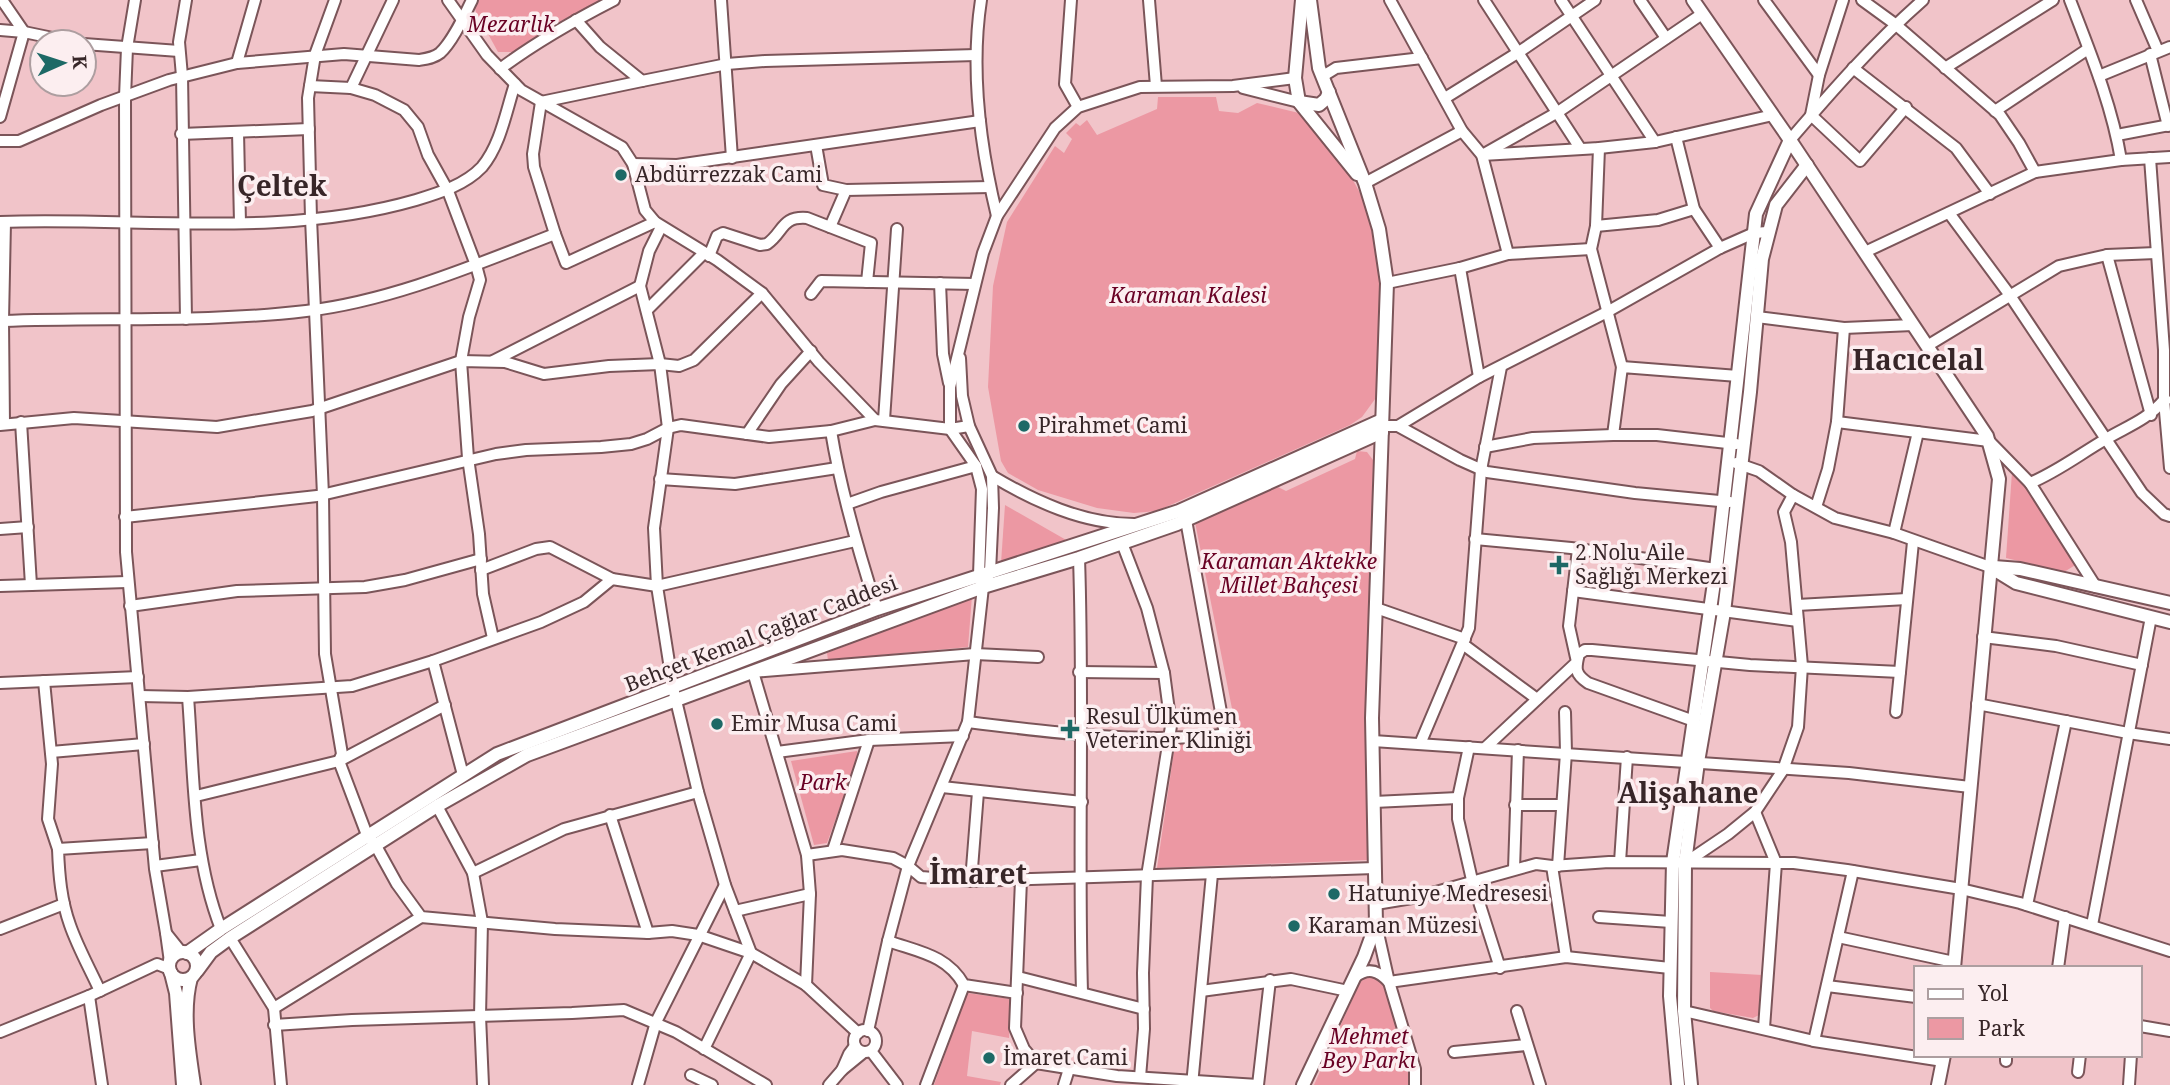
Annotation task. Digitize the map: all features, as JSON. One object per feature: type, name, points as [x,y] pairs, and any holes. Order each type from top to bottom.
[{"type":"main road","points":[[1302,0],[1295,78],[1298,102],[1365,183]]},
{"type":"main road","points":[[1303,1085],[1355,977],[1376,924],[1373,741],[1387,284],[1379,229],[1365,183],[1319,68],[1310,0]]},
{"type":"main road","points":[[1693,0],[1807,165],[1989,441],[1999,479],[1954,965]]},
{"type":"main road","points":[[1295,78],[1307,71],[1323,76]]},
{"type":"main road","points":[[1298,102],[1320,105],[1329,92]]},
{"type":"main road","points":[[1678,1085],[1670,996],[1671,922],[1757,317],[1762,258],[1756,214],[1790,140]]},
{"type":"main road","points":[[1737,444],[1738,376],[1760,233],[1776,205],[1807,165]]},
{"type":"main road","name":"Behçet Kemal Çağlar Caddesi","points":[[184,953],[225,933],[372,840],[497,754],[526,742],[753,672],[984,578],[1079,558],[1186,520],[1382,426]]},
{"type":"main road","name":"Behçet Kemal Çağlar Caddesi","points":[[372,840],[527,755],[877,609],[984,578],[1179,511],[1382,426]]},
{"type":"main road","points":[[1717,611],[1716,569],[1730,502]]},
{"type":"main road","points":[[1990,567],[2020,569],[2170,603]]},
{"type":"main road","points":[[1990,567],[2016,583],[2170,622]]},
{"type":"main road","points":[[1694,761],[1695,721],[1709,660]]},
{"type":"main road","points":[[1679,862],[1684,1011],[1691,1085]]},
{"type":"main road","name":"Behçet Kemal Çağlar Caddesi","points":[[194,974],[225,933]]},
{"type":"main road","points":[[183,1085],[176,993],[171,968],[174,956],[184,953],[196,962],[187,991],[189,1056],[194,1085]]},
{"type":"main road","points":[[171,968],[183,980],[194,974]]},
{"type":"main road","points":[[1938,1085],[1945,1057]]},
{"type":"main road","points":[[1945,1057],[1947,1085]]},
{"type":"street","points":[[2,0],[24,32]]},
{"type":"street","points":[[0,1032],[89,996],[157,964],[171,968],[155,866],[127,582],[125,97],[127,48],[135,0]]},
{"type":"street","points":[[186,0],[178,42],[182,76],[186,319]]},
{"type":"street","points":[[237,63],[255,0]]},
{"type":"street","points":[[335,0],[315,55],[310,86],[309,129],[323,495],[325,654],[342,754],[339,761],[372,840],[397,884],[421,918]]},
{"type":"street","points":[[351,88],[393,0]]},
{"type":"street","points":[[449,0],[487,55],[515,84],[541,102],[622,147],[633,164],[645,210],[658,224],[762,293],[811,351],[880,420]]},
{"type":"street","points":[[0,141],[19,141],[182,76],[237,63],[315,55],[368,54],[419,60],[431,58],[440,53],[463,19],[472,0]]},
{"type":"street","points":[[500,69],[576,20],[614,0]]},
{"type":"street","points":[[721,0],[732,158]]},
{"type":"street","points":[[981,0],[976,77],[990,187],[998,216]]},
{"type":"street","points":[[1071,0],[1065,84],[1078,107]]},
{"type":"street","points":[[1149,0],[1156,86]]},
{"type":"street","points":[[1390,0],[1462,131],[1482,155],[1508,254]]},
{"type":"street","points":[[1484,0],[1580,148]]},
{"type":"street","points":[[1561,0],[1655,142]]},
{"type":"street","points":[[1445,98],[1595,0]]},
{"type":"street","points":[[1640,0],[1666,37]]},
{"type":"street","points":[[1765,0],[1819,75]]},
{"type":"street","points":[[1811,115],[1819,75],[1843,0]]},
{"type":"street","points":[[1862,0],[1895,24],[1995,111],[2019,143],[2035,172]]},
{"type":"street","points":[[1790,140],[1853,68],[1895,24],[1923,0]]},
{"type":"street","points":[[1945,68],[2053,0]]},
{"type":"street","points":[[2070,0],[2099,76],[2117,135],[2121,160]]},
{"type":"street","points":[[2117,135],[2169,125],[2154,52],[2136,0]]},
{"type":"street","points":[[1482,155],[1558,112],[1702,14]]},
{"type":"street","points":[[576,20],[600,47],[642,81]]},
{"type":"street","points":[[0,30],[28,33]]},
{"type":"street","points":[[0,117],[24,32]]},
{"type":"street","points":[[98,45],[179,51]]},
{"type":"street","points":[[2099,76],[2170,47]]},
{"type":"street","points":[[1995,111],[2088,49]]},
{"type":"street","points":[[541,102],[727,64],[976,55]]},
{"type":"street","points":[[1323,76],[1336,68],[1422,58]]},
{"type":"street","points":[[1853,68],[1956,148],[1990,194]]},
{"type":"street","points":[[950,389],[983,253],[998,216],[1055,128],[1078,107],[1140,87],[1233,86],[1295,78]]},
{"type":"street","points":[[515,84],[497,142],[481,168],[448,191],[389,208],[346,216],[240,223],[184,225],[3,222],[2,424],[74,418],[217,427],[318,408],[461,360],[505,362],[544,374],[609,366],[679,366],[694,360],[762,293]]},
{"type":"street","points":[[310,86],[351,88],[375,95],[404,110],[418,127],[428,155],[448,191],[476,265],[480,280],[461,360],[468,458],[483,594],[492,638]]},
{"type":"street","points":[[1233,86],[1298,102]]},
{"type":"street","points":[[541,102],[533,154],[534,167],[566,263],[658,224]]},
{"type":"street","points":[[1811,115],[1860,161],[1906,107]]},
{"type":"street","points":[[1482,155],[1655,142],[1773,115]]},
{"type":"street","points":[[633,164],[677,165],[981,121]]},
{"type":"street","points":[[181,134],[309,129]]},
{"type":"street","points":[[1365,183],[1462,131]]},
{"type":"street","points":[[238,132],[240,223]]},
{"type":"street","points":[[1676,137],[1694,209],[1720,248]]},
{"type":"street","points":[[816,145],[822,185],[846,190],[990,187]]},
{"type":"street","points":[[1599,148],[1596,226],[1591,249],[1622,367],[1613,435]]},
{"type":"street","points":[[1865,252],[2035,172],[2121,160],[2170,157]]},
{"type":"street","points":[[2150,158],[2170,468]]},
{"type":"street","points":[[830,226],[846,190]]},
{"type":"street","points":[[1596,226],[1658,220],[1694,209]]},
{"type":"street","points":[[1949,213],[2009,294],[2142,494],[2164,514],[2170,516]]},
{"type":"street","points":[[647,310],[707,254],[717,236],[723,233],[761,245],[771,241],[787,221],[792,219],[807,218],[872,243],[867,282]]},
{"type":"street","points":[[658,224],[640,286],[660,364],[668,428],[654,528],[657,586],[675,695],[698,792],[725,886],[751,953],[704,1049]]},
{"type":"street","points":[[880,420],[897,229]]},
{"type":"street","points":[[1398,426],[1479,377],[1607,312],[1720,248],[1760,233]]},
{"type":"street","points":[[2,321],[186,319],[314,309],[375,297],[476,265],[555,234]]},
{"type":"street","points":[[1387,284],[1508,254],[1591,249]]},
{"type":"street","points":[[1927,346],[2059,266],[2106,255],[2156,253]]},
{"type":"street","points":[[2106,255],[2151,415]]},
{"type":"street","points":[[1460,268],[1479,377]]},
{"type":"street","points":[[811,294],[821,281],[975,284]]},
{"type":"street","points":[[940,283],[943,354],[950,389],[950,429],[976,466],[982,489],[984,578]]},
{"type":"street","points":[[491,362],[640,286]]},
{"type":"street","points":[[1757,317],[1844,328],[1913,325]]},
{"type":"street","points":[[1816,507],[1828,468],[1837,422],[1844,328]]},
{"type":"street","points":[[897,1085],[855,1039],[863,1032],[908,866],[968,722],[993,508],[992,476],[970,426],[962,396],[960,345]]},
{"type":"street","points":[[747,435],[781,384],[811,351]]},
{"type":"street","points":[[1420,744],[1469,628],[1481,470],[1501,367]]},
{"type":"street","points":[[1622,367],[1738,376]]},
{"type":"street","points":[[2030,483],[2046,477],[2151,415],[2167,400]]},
{"type":"street","points":[[125,517],[323,495],[468,458],[526,450],[631,444],[668,428],[693,425],[769,437],[831,431],[880,420],[950,429],[970,426]]},
{"type":"street","points":[[21,422],[31,585]]},
{"type":"street","points":[[1837,422],[1989,441],[2030,483],[2096,587]]},
{"type":"street","points":[[1382,426],[1398,426],[1481,470],[1635,493],[1730,502]]},
{"type":"street","points":[[831,431],[855,541],[877,609]]},
{"type":"street","points":[[1894,533],[1918,432]]},
{"type":"street","points":[[1485,447],[1533,438],[1613,435],[1657,435],[1737,444]]},
{"type":"street","points":[[1735,462],[1759,471],[1793,495],[1836,518],[1894,533],[1913,542],[1990,567]]},
{"type":"street","points":[[847,504],[976,466]]},
{"type":"street","points":[[660,478],[735,484],[837,468]]},
{"type":"street","points":[[992,476],[1028,498],[1082,516],[1110,524],[1140,524]]},
{"type":"street","points":[[1679,862],[1728,834],[1755,812],[1783,770],[1798,727],[1802,666],[1791,541],[1784,512],[1793,495]]},
{"type":"street","points":[[968,722],[1114,738],[1228,734],[1186,520]]},
{"type":"street","points":[[0,528],[28,527]]},
{"type":"street","points":[[1475,539],[1578,549],[1716,569]]},
{"type":"street","points":[[130,606],[237,592],[365,587],[550,547],[612,579],[657,586],[855,541]]},
{"type":"street","points":[[1896,712],[1913,542]]},
{"type":"street","points":[[1122,543],[1147,608],[1164,673],[1171,726],[1147,876],[1140,1077]]},
{"type":"street","points":[[1577,662],[1569,626],[1578,549]]},
{"type":"street","points":[[1079,558],[1082,735],[1079,878],[1082,992]]},
{"type":"street","points":[[140,696],[188,696],[352,686],[433,661],[541,622],[584,602],[612,579]]},
{"type":"street","points":[[0,586],[127,582]]},
{"type":"street","points":[[1573,591],[1798,621]]},
{"type":"street","points":[[1797,605],[1907,599]]},
{"type":"street","points":[[1376,608],[1464,642],[1537,699]]},
{"type":"street","points":[[2092,925],[2151,617]]},
{"type":"street","points":[[1983,637],[2056,646],[2141,665]]},
{"type":"street","points":[[1695,721],[1587,683],[1578,676],[1576,670],[1580,654],[1585,650],[1592,650],[1750,665],[1900,672]]},
{"type":"street","points":[[806,985],[810,894],[807,855],[753,672],[885,659],[975,654],[1038,657]]},
{"type":"street","points":[[433,661],[463,775]]},
{"type":"street","points":[[1485,748],[1577,662]]},
{"type":"street","points":[[1079,672],[1164,673]]},
{"type":"street","points":[[0,683],[138,677]]},
{"type":"street","points":[[44,681],[51,752],[48,819],[58,849],[64,904],[70,926],[100,991]]},
{"type":"street","points":[[188,696],[201,860],[209,898],[225,933],[274,1008],[281,1085]]},
{"type":"street","points":[[1977,704],[2170,739]]},
{"type":"street","points":[[196,796],[339,761],[445,705]]},
{"type":"street","points":[[1565,712],[1566,753],[1555,866],[1566,957]]},
{"type":"street","points":[[2027,905],[2066,721]]},
{"type":"street","points":[[777,752],[869,740],[963,736]]},
{"type":"street","points":[[833,850],[869,740]]},
{"type":"street","points":[[1373,741],[1694,761],[1783,770],[1849,773],[1970,787]]},
{"type":"street","points":[[51,752],[144,744]]},
{"type":"street","points":[[1469,747],[1458,798],[1458,818],[1472,880],[1500,968]]},
{"type":"street","points":[[1514,869],[1518,750]]},
{"type":"street","points":[[1620,862],[1626,757]]},
{"type":"street","points":[[942,787],[1082,802]]},
{"type":"street","points":[[474,873],[564,829],[698,792]]},
{"type":"street","points":[[971,881],[978,792]]},
{"type":"street","points":[[1374,802],[1458,798]]},
{"type":"street","points":[[1515,805],[1562,805]]},
{"type":"street","points":[[437,806],[474,873],[482,922],[480,1016],[483,1085]]},
{"type":"street","points":[[1755,812],[1776,863],[1764,1028]]},
{"type":"street","points":[[610,815],[648,933]]},
{"type":"street","points":[[58,849],[153,843]]},
{"type":"street","points":[[807,855],[833,850],[893,858],[921,877],[971,881],[1374,868]]},
{"type":"street","points":[[155,866],[201,860]]},
{"type":"street","points":[[1376,904],[1418,897],[1536,864],[1794,863],[1961,889],[2027,905],[2170,951]]},
{"type":"street","points":[[1814,1041],[1853,871]]},
{"type":"street","points":[[1193,1082],[1212,874]]},
{"type":"street","points":[[1021,880],[1015,1028],[1024,1049],[1036,1063],[1115,1080],[1140,1077],[1258,1085],[1270,980]]},
{"type":"street","points":[[638,1085],[656,1023],[725,886]]},
{"type":"street","points":[[736,911],[810,894]]},
{"type":"street","points":[[0,929],[64,904]]},
{"type":"street","points":[[1599,917],[1671,922]]},
{"type":"street","points":[[2058,966],[2065,917]]},
{"type":"street","points":[[274,1008],[421,918],[648,933],[672,931],[698,935],[751,953],[806,985],[863,1032],[874,1035],[877,1042],[849,1054],[842,1070],[829,1085]]},
{"type":"street","points":[[1376,924],[1389,982],[1415,1069],[1415,1085]]},
{"type":"street","points":[[166,933],[184,953]]},
{"type":"street","points":[[1838,937],[1954,965]]},
{"type":"street","points":[[888,941],[946,962],[958,973],[964,985],[926,1085]]},
{"type":"street","points":[[1355,977],[1366,971],[1376,971],[1389,982],[1566,957],[1670,968]]},
{"type":"street","points":[[1018,977],[1144,1009]]},
{"type":"street","points":[[1201,991],[1291,979],[1348,991]]},
{"type":"street","points":[[964,985],[1017,993]]},
{"type":"street","points":[[1827,986],[1914,997]]},
{"type":"street","points":[[89,996],[102,1085]]},
{"type":"street","points":[[274,1026],[352,1020],[624,1010],[656,1023],[766,1085]]},
{"type":"street","points":[[1517,1011],[1540,1085]]},
{"type":"street","points":[[1684,1011],[1814,1041],[1914,1053]]},
{"type":"street","points":[[2142,1026],[2170,1031]]},
{"type":"street","points":[[1454,1052],[1527,1045]]},
{"type":"street","points":[[2078,1072],[2080,1057]]},
{"type":"street","points":[[2129,1085],[2131,1057]]},
{"type":"street","points":[[1011,1085],[1036,1063]]},
{"type":"street","points":[[1064,1085],[1069,1069]]},
{"type":"street","points":[[691,1075],[712,1085]]},
{"type":"green space","name":"Mezarlık","points":[[477,0],[601,0],[555,24],[517,52],[498,52],[476,12],[474,5]]},
{"type":"green space","name":"Karaman Kalesi","points":[[1158,97],[1216,97],[1219,111],[1238,113],[1257,103],[1303,114],[1341,159],[1364,200],[1382,274],[1378,395],[1362,417],[1350,425],[1157,511],[1134,513],[1097,508],[1038,490],[1008,473],[1001,461],[988,387],[993,286],[1007,222],[1055,146],[1064,153],[1072,139],[1066,133],[1076,123],[1080,126],[1087,120],[1097,135],[1157,109]]},
{"type":"green space","name":"Karaman Aktekke Millet Bahçesi","points":[[1357,451],[1367,452],[1373,460],[1367,860],[1157,868],[1175,744],[1228,744],[1238,739],[1195,522],[1278,487],[1286,491],[1355,459]]},
{"type":"green space","points":[[2012,472],[2030,491],[2077,564],[2064,572],[2006,558]]},
{"type":"green space","points":[[1005,505],[1068,541],[1001,563]]},
{"type":"green space","points":[[972,596],[968,647],[828,660],[827,653]]},
{"type":"green space","name":"Park","points":[[857,751],[858,757],[827,843],[814,845],[791,761]]},
{"type":"green space","points":[[1710,972],[1762,975],[1759,1015],[1753,1018],[1713,1011],[1710,1008]]},
{"type":"green space","name":"Mehmet Bey Parkı","points":[[1369,975],[1384,980],[1413,1076],[1412,1085],[1314,1085],[1360,982]]},
{"type":"green space","points":[[967,993],[1011,999],[1009,1038],[972,1031],[967,1076],[1001,1082],[1000,1085],[934,1085]]},
{"type":"place","name":"Abdürrezzak Cami","points":[[621,175]]},
{"type":"place","name":"Pirahmet Cami","points":[[1024,426]]},
{"type":"place","name":"2 Nolu Aile Sağlığı Merkezi","points":[[1559,565]]},
{"type":"place","name":"Emir Musa Cami","points":[[717,724]]},
{"type":"place","name":"Resul Ülkümen Veteriner Kliniği","points":[[1070,729]]},
{"type":"place","name":"Hatuniye Medresesi","points":[[1334,894]]},
{"type":"place","name":"Karaman Müzesi","points":[[1294,926]]},
{"type":"place","name":"İmaret Cami","points":[[989,1058]]},
{"type":"district","name":"Çeltek","points":[[282,186]]},
{"type":"district","name":"Hacıcelal","points":[[1918,360]]},
{"type":"district","name":"Alişahane","points":[[1688,793]]},
{"type":"district","name":"İmaret","points":[[978,874]]}]
